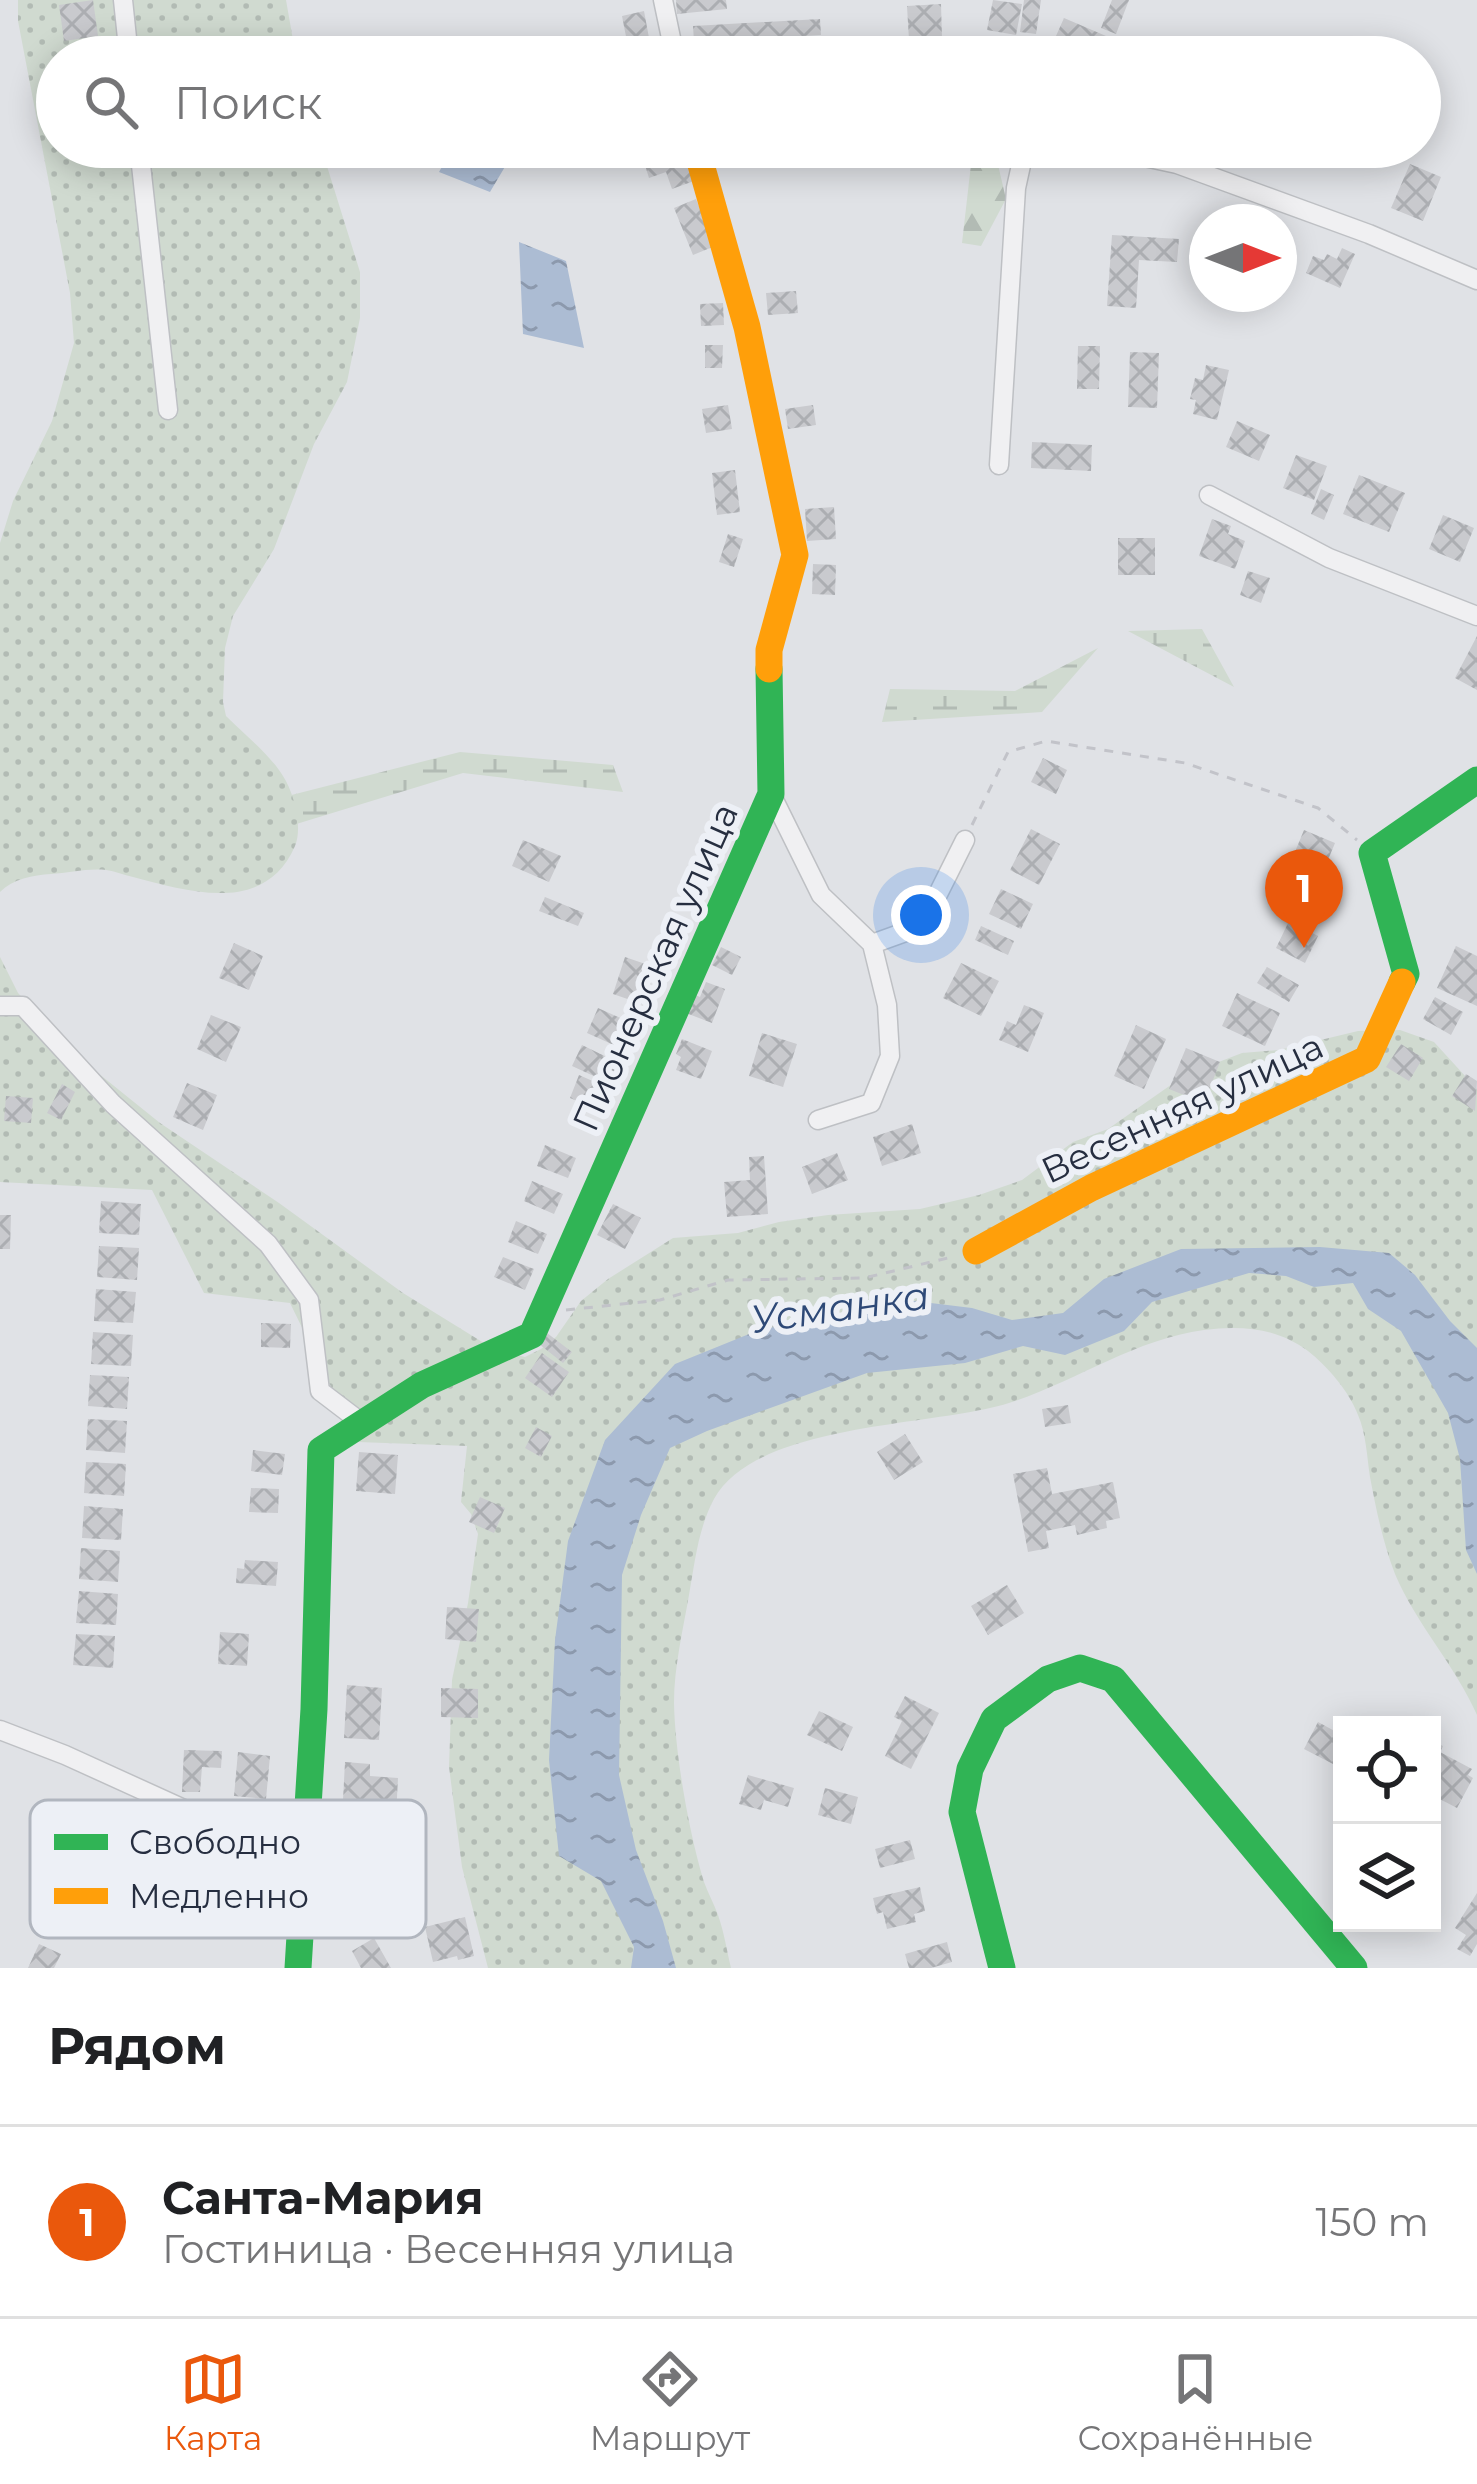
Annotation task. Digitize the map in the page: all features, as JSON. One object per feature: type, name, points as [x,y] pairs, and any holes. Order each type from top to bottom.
[{"type":"street","points":[[123,0],[127,36]]},
{"type":"street","points":[[663,0],[671,36]]},
{"type":"street","points":[[141,168],[168,410]]},
{"type":"street","name":"Пионерская улица","points":[[310,1800],[321,1450],[422,1385],[532,1335],[770,794],[769,650],[795,555],[747,327],[702,168]]},
{"type":"street","points":[[999,465],[1020,168]]},
{"type":"street","points":[[1188,168],[1369,234],[1477,280]]},
{"type":"street","points":[[1209,495],[1329,558],[1477,616]]},
{"type":"street","points":[[1372,853],[1477,780]]},
{"type":"street","points":[[770,794],[820,895],[872,944],[887,1005],[890,1056],[871,1103],[818,1120]]},
{"type":"street","points":[[872,944],[922,926],[965,840]]},
{"type":"street","name":"Весенняя улица","points":[[976,1251],[1091,1188],[1367,1059],[1406,974],[1372,853]]},
{"type":"street","points":[[0,1006],[23,1006],[113,1104],[268,1244],[309,1300],[320,1391],[362,1423]]},
{"type":"street","points":[[1002,1968],[962,1812],[970,1769],[994,1719],[1048,1678],[1080,1668],[1113,1679],[1354,1968]]},
{"type":"street","points":[[0,1730],[164,1800]]},
{"type":"street","points":[[298,1968],[301,1938]]},
{"type":"path","points":[[965,840],[1008,752],[1046,741],[1185,763],[1318,808],[1372,853]]},
{"type":"path","points":[[560,1310],[660,1300],[728,1280],[864,1278],[976,1251]]},
{"type":"green space","points":[[18,0],[286,0],[292,36],[36,36],[36,115]]},
{"type":"green space","points":[[46,168],[328,168],[360,272],[360,318],[347,382],[314,444],[274,549],[233,616],[225,648],[226,716],[278,769],[291,791],[298,820],[295,846],[282,868],[246,890],[201,892],[99,870],[30,877],[0,892],[0,543],[13,501],[52,421],[74,343],[70,293]]},
{"type":"green space","points":[[971,168],[999,168],[1006,199],[981,246],[962,243]]},
{"type":"green space","points":[[1202,629],[1234,687],[1128,631]]},
{"type":"green space","points":[[1098,648],[1042,712],[882,722],[890,689],[1015,691]]},
{"type":"green space","points":[[460,752],[613,765],[623,792],[463,773],[267,833],[268,801]]},
{"type":"green space","points":[[0,957],[18,993],[83,1061],[160,1123],[403,1293],[492,1348],[525,1357],[556,1337],[581,1301],[608,1279],[673,1238],[738,1233],[828,1215],[920,1209],[979,1195],[1022,1180],[1073,1142],[1108,1129],[1185,1075],[1242,1053],[1279,1050],[1358,1031],[1400,1030],[1434,1042],[1477,1089],[1477,1715],[1395,1574],[1377,1514],[1361,1422],[1337,1380],[1308,1351],[1271,1333],[1232,1328],[1179,1335],[1009,1403],[806,1441],[736,1474],[714,1499],[701,1534],[674,1703],[693,1841],[731,1968],[488,1968],[462,1867],[449,1767],[452,1680],[478,1534],[461,1502],[467,1446],[358,1442],[290,1303],[204,1293],[152,1190],[0,1182]]},
{"type":"water","points":[[441,168],[504,168],[490,192],[439,172]]},
{"type":"water","points":[[519,242],[566,261],[584,348],[523,334]]},
{"type":"water","name":"Усманка","points":[[1320,1247],[1389,1253],[1415,1275],[1477,1348],[1477,1574],[1466,1550],[1460,1459],[1448,1413],[1401,1331],[1368,1309],[1353,1283],[1314,1287],[1286,1276],[1249,1273],[1152,1302],[1124,1331],[1065,1355],[1023,1346],[965,1363],[867,1373],[670,1448],[622,1575],[619,1775],[636,1850],[676,1968],[631,1968],[634,1947],[601,1881],[559,1856],[549,1760],[555,1640],[568,1541],[605,1440],[675,1364],[759,1330],[906,1300],[972,1308],[1012,1320],[1063,1313],[1104,1279],[1181,1249]]},
{"type":"building","points":[[93,0],[98,36],[63,36],[59,5]]},
{"type":"building","points":[[676,0],[726,0],[727,9],[677,14]]},
{"type":"building","points":[[993,0],[1022,4],[1016,35],[987,30]]},
{"type":"building","points":[[1024,0],[1041,0],[1036,34],[1020,32]]},
{"type":"building","points":[[1112,0],[1129,0],[1116,34],[1101,28]]},
{"type":"building","points":[[941,4],[942,36],[909,36],[907,6]]},
{"type":"building","points":[[644,11],[649,36],[626,36],[622,16]]},
{"type":"building","points":[[1064,18],[1106,36],[1056,36]]},
{"type":"building","points":[[820,19],[821,35],[694,36],[693,26]]},
{"type":"building","points":[[646,168],[689,168],[694,181],[672,189],[666,172],[649,178]]},
{"type":"building","points":[[1408,168],[1441,177],[1423,221],[1391,208]]},
{"type":"building","points":[[696,199],[715,246],[693,255],[674,208]]},
{"type":"building","points":[[1112,235],[1179,239],[1177,262],[1139,260],[1136,308],[1107,306]]},
{"type":"building","points":[[1342,248],[1355,254],[1340,288],[1306,273],[1313,256],[1324,260],[1327,254],[1337,259]]},
{"type":"building","points":[[796,291],[798,313],[768,315],[766,293]]},
{"type":"building","points":[[723,303],[724,325],[701,326],[700,304]]},
{"type":"building","points":[[705,345],[723,345],[722,368],[705,368]]},
{"type":"building","points":[[1078,346],[1100,346],[1099,389],[1077,389]]},
{"type":"building","points":[[1130,352],[1159,353],[1157,408],[1128,407]]},
{"type":"building","points":[[1206,365],[1229,370],[1217,420],[1193,414],[1196,400],[1190,399],[1195,378],[1203,380]]},
{"type":"building","points":[[728,405],[732,429],[706,433],[702,409]]},
{"type":"building","points":[[813,405],[816,425],[788,429],[785,409]]},
{"type":"building","points":[[1237,421],[1270,435],[1259,461],[1226,447]]},
{"type":"building","points":[[1032,442],[1092,445],[1091,471],[1031,468]]},
{"type":"building","points":[[1296,455],[1327,466],[1314,500],[1283,488]]},
{"type":"building","points":[[735,470],[740,512],[717,515],[712,473]]},
{"type":"building","points":[[1359,475],[1405,493],[1389,532],[1343,514]]},
{"type":"building","points":[[1321,489],[1334,495],[1324,520],[1311,514]]},
{"type":"building","points":[[834,507],[836,539],[807,541],[805,509]]},
{"type":"building","points":[[1443,515],[1474,528],[1460,562],[1429,549]]},
{"type":"building","points":[[1212,519],[1231,526],[1228,534],[1245,541],[1235,569],[1199,556]]},
{"type":"building","points":[[728,534],[743,539],[734,567],[719,562]]},
{"type":"building","points":[[1118,538],[1155,538],[1155,575],[1118,575]]},
{"type":"building","points":[[813,564],[836,565],[835,595],[812,594]]},
{"type":"building","points":[[1248,571],[1270,578],[1261,603],[1240,595]]},
{"type":"building","points":[[1477,636],[1477,690],[1455,678]]},
{"type":"building","points":[[1043,758],[1067,770],[1056,794],[1031,782]]},
{"type":"building","points":[[1031,829],[1060,844],[1039,885],[1010,870]]},
{"type":"building","points":[[1304,830],[1335,843],[1323,872],[1292,859]]},
{"type":"building","points":[[523,840],[561,856],[549,882],[512,866]]},
{"type":"building","points":[[1001,889],[1033,904],[1021,929],[989,914]]},
{"type":"building","points":[[545,897],[584,913],[578,926],[539,911]]},
{"type":"building","points":[[1289,921],[1318,936],[1305,963],[1276,948]]},
{"type":"building","points":[[981,926],[1014,941],[1008,955],[975,940]]},
{"type":"building","points":[[234,943],[263,956],[249,990],[219,978]]},
{"type":"building","points":[[1456,946],[1477,956],[1477,1006],[1437,988]]},
{"type":"building","points":[[721,947],[741,957],[732,975],[712,965]]},
{"type":"building","points":[[625,957],[654,967],[642,1004],[613,994]]},
{"type":"building","points":[[961,963],[999,981],[981,1016],[943,998]]},
{"type":"building","points":[[1267,967],[1299,985],[1289,1002],[1257,983]]},
{"type":"building","points":[[706,982],[725,989],[712,1023],[686,1013],[693,994],[700,997]]},
{"type":"building","points":[[1237,993],[1280,1013],[1265,1046],[1222,1026]]},
{"type":"building","points":[[1435,997],[1463,1012],[1451,1035],[1423,1019]]},
{"type":"building","points":[[1024,1005],[1044,1013],[1028,1052],[999,1040],[1007,1021],[1016,1025]]},
{"type":"building","points":[[598,1008],[636,1025],[625,1050],[587,1033]]},
{"type":"building","points":[[211,1015],[241,1027],[226,1062],[197,1049]]},
{"type":"building","points":[[1136,1025],[1166,1039],[1144,1089],[1114,1076]]},
{"type":"building","points":[[762,1033],[797,1044],[783,1087],[749,1076]]},
{"type":"building","points":[[682,1039],[712,1051],[701,1079],[676,1070]]},
{"type":"building","points":[[1401,1044],[1423,1058],[1409,1081],[1386,1067]]},
{"type":"building","points":[[582,1045],[621,1064],[611,1084],[572,1066]]},
{"type":"building","points":[[1186,1048],[1220,1062],[1204,1103],[1169,1089]]},
{"type":"building","points":[[1466,1074],[1477,1081],[1475,1111],[1452,1096]]},
{"type":"building","points":[[579,1075],[613,1090],[607,1104],[602,1102],[598,1110],[570,1098]]},
{"type":"building","points":[[187,1083],[217,1095],[203,1130],[173,1117]]},
{"type":"building","points":[[62,1084],[75,1092],[61,1120],[47,1113]]},
{"type":"building","points":[[6,1096],[33,1098],[31,1123],[4,1121]]},
{"type":"building","points":[[912,1124],[921,1153],[882,1166],[873,1137]]},
{"type":"building","points":[[545,1145],[576,1158],[568,1178],[537,1166]]},
{"type":"building","points":[[837,1153],[848,1180],[812,1194],[802,1167]]},
{"type":"building","points":[[764,1156],[768,1214],[727,1217],[724,1182],[750,1180],[749,1157]]},
{"type":"building","points":[[532,1181],[563,1194],[554,1214],[524,1201]]},
{"type":"building","points":[[101,1201],[141,1204],[139,1235],[99,1233]]},
{"type":"building","points":[[613,1204],[641,1218],[625,1249],[597,1235]]},
{"type":"building","points":[[0,1215],[11,1215],[10,1249],[0,1249]]},
{"type":"building","points":[[516,1221],[547,1234],[538,1254],[508,1242]]},
{"type":"building","points":[[99,1246],[139,1248],[137,1280],[97,1277]]},
{"type":"building","points":[[503,1257],[534,1269],[525,1290],[494,1277]]},
{"type":"building","points":[[96,1289],[136,1292],[133,1323],[94,1321]]},
{"type":"building","points":[[261,1323],[291,1324],[290,1348],[261,1347]]},
{"type":"building","points":[[93,1332],[133,1335],[131,1366],[91,1364]]},
{"type":"building","points":[[547,1333],[572,1352],[563,1363],[539,1344]]},
{"type":"building","points":[[542,1353],[569,1372],[552,1397],[525,1378]]},
{"type":"building","points":[[90,1375],[129,1377],[127,1409],[88,1406]]},
{"type":"building","points":[[1068,1405],[1071,1423],[1045,1427],[1042,1409]]},
{"type":"building","points":[[88,1419],[127,1421],[125,1453],[86,1450]]},
{"type":"building","points":[[536,1427],[552,1436],[541,1457],[525,1448]]},
{"type":"building","points":[[905,1434],[923,1462],[894,1480],[877,1452]]},
{"type":"building","points":[[253,1450],[285,1454],[282,1475],[251,1471]]},
{"type":"building","points":[[359,1452],[398,1455],[395,1494],[356,1491]]},
{"type":"building","points":[[86,1462],[126,1464],[124,1496],[84,1493]]},
{"type":"building","points":[[1047,1468],[1052,1494],[1113,1482],[1120,1518],[1106,1521],[1107,1528],[1077,1535],[1075,1525],[1046,1531],[1049,1548],[1028,1552],[1013,1474]]},
{"type":"building","points":[[251,1488],[279,1489],[278,1513],[249,1512]]},
{"type":"building","points":[[480,1497],[505,1508],[494,1533],[469,1522]]},
{"type":"building","points":[[84,1506],[123,1509],[121,1540],[82,1538]]},
{"type":"building","points":[[81,1548],[120,1551],[118,1582],[79,1579]]},
{"type":"building","points":[[245,1560],[278,1562],[276,1586],[236,1583],[237,1568],[244,1569]]},
{"type":"building","points":[[1007,1585],[1024,1613],[988,1635],[971,1606]]},
{"type":"building","points":[[79,1591],[118,1594],[116,1625],[76,1623]]},
{"type":"building","points":[[447,1607],[479,1609],[476,1642],[445,1639]]},
{"type":"building","points":[[220,1632],[249,1634],[247,1666],[218,1664]]},
{"type":"building","points":[[76,1634],[115,1636],[113,1668],[73,1665]]},
{"type":"building","points":[[347,1685],[382,1688],[379,1740],[344,1738]]},
{"type":"building","points":[[441,1688],[478,1689],[478,1718],[441,1717]]},
{"type":"building","points":[[905,1696],[939,1713],[911,1769],[885,1756],[902,1721],[894,1717]]},
{"type":"building","points":[[819,1711],[853,1727],[842,1751],[807,1735]]},
{"type":"building","points":[[1318,1722],[1333,1730],[1333,1764],[1304,1749]]},
{"type":"building","points":[[184,1750],[222,1751],[221,1768],[202,1767],[200,1792],[182,1792]]},
{"type":"building","points":[[238,1752],[270,1756],[266,1799],[234,1796]]},
{"type":"building","points":[[1441,1753],[1472,1769],[1468,1775],[1473,1778],[1457,1808],[1441,1800]]},
{"type":"building","points":[[345,1762],[370,1764],[370,1776],[398,1778],[397,1800],[343,1800]]},
{"type":"building","points":[[748,1775],[794,1788],[788,1807],[764,1800],[761,1810],[739,1804]]},
{"type":"building","points":[[825,1788],[858,1797],[851,1824],[818,1815]]},
{"type":"building","points":[[910,1840],[915,1859],[880,1868],[875,1849]]},
{"type":"building","points":[[920,1887],[925,1911],[914,1914],[916,1922],[887,1929],[873,1898]]},
{"type":"building","points":[[1477,1893],[1477,1944],[1470,1956],[1457,1949],[1466,1935],[1455,1928]]},
{"type":"building","points":[[465,1917],[474,1956],[433,1962],[426,1927]]},
{"type":"building","points":[[374,1938],[391,1968],[361,1968],[352,1951]]},
{"type":"building","points":[[947,1942],[952,1962],[909,1968],[905,1954]]},
{"type":"building","points":[[39,1944],[61,1954],[54,1968],[28,1968]]},
{"type":"traffic: fast","points":[[308,1800],[321,1450],[422,1385],[532,1335],[771,794],[769,669]]},
{"type":"traffic: fast","points":[[1402,982],[1406,974],[1372,853],[1477,780]]},
{"type":"traffic: fast","points":[[1002,1968],[962,1812],[970,1769],[994,1719],[1048,1679],[1080,1668],[1113,1679],[1354,1968]]},
{"type":"traffic: fast","points":[[298,1968],[300,1938]]},
{"type":"traffic: slow","points":[[702,168],[747,327],[795,555],[769,650],[769,669]]},
{"type":"traffic: slow","points":[[976,1251],[1091,1188],[1367,1059],[1402,982]]},
{"type":"place","name":"Санта-Мария","points":[[1304,948]]}]
